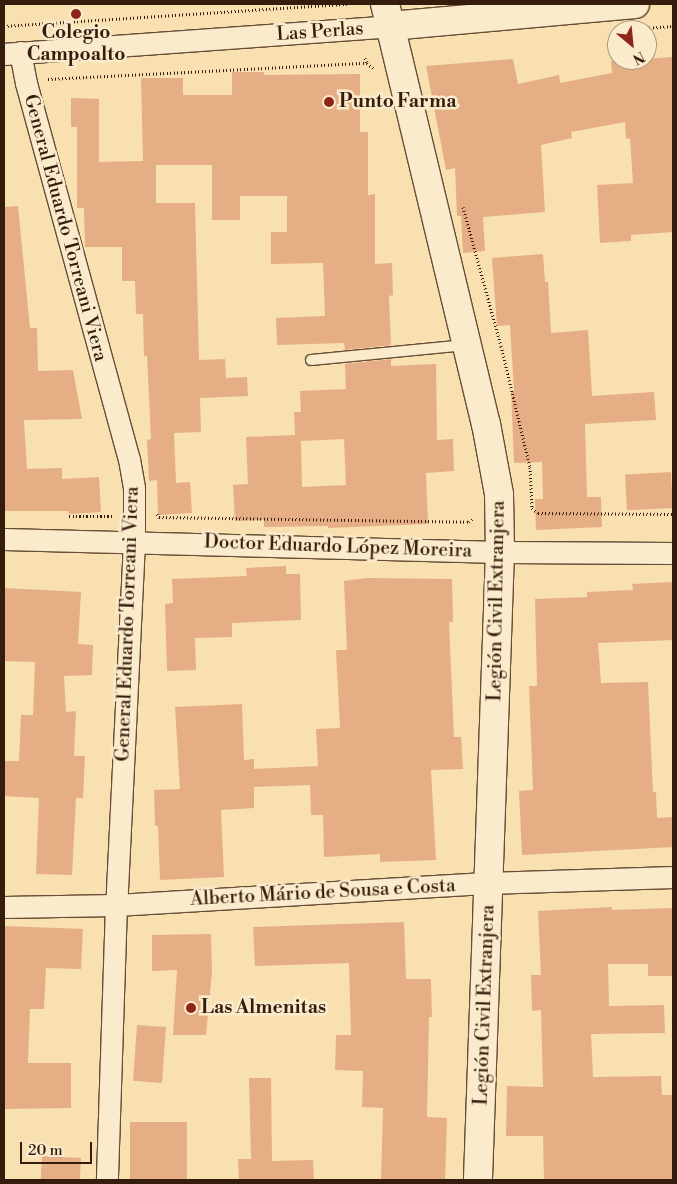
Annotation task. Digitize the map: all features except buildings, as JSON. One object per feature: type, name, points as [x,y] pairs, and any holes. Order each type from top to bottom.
[{"type":"street","name":"Las Perlas","points":[[12,53],[320,33],[388,15],[636,16]]},
{"type":"street","name":"Legión Civil Extranjera","points":[[388,15],[467,345],[499,494],[500,552],[478,1180]]},
{"type":"street","name":"General Eduardo Torreani Viera","points":[[12,53],[26,83],[129,459],[134,488],[134,542],[116,905],[107,1180]]},
{"type":"street","name":"Doctor Eduardo López Moreira","points":[[4,539],[500,552],[673,553]]},
{"type":"street","name":"Alberto Mário de Sousa e Costa","points":[[4,907],[116,905],[489,883],[673,877]]},
{"type":"lane","points":[[311,360],[467,345]]},
{"type":"path","name":"Las Perlas","points":[[4,26],[348,4]]},
{"type":"path","points":[[636,16],[673,26]]},
{"type":"path","points":[[365,58],[366,63]]},
{"type":"path","name":"Las Perlas","points":[[48,79],[366,63],[372,68]]},
{"type":"path","name":"Legión Civil Extranjera","points":[[462,203],[501,346],[530,467],[532,508],[538,513],[673,514]]},
{"type":"path","name":"Doctor Eduardo López Moreira","points":[[154,509],[159,517],[469,522],[476,516]]},
{"type":"path","points":[[64,515],[114,516],[119,513]]},
{"type":"place","name":"Colegio Campoalto","points":[[76,14]]},
{"type":"place","name":"Punto Farma","points":[[329,102]]},
{"type":"place","name":"Las Almenitas","points":[[191,1008]]}]
